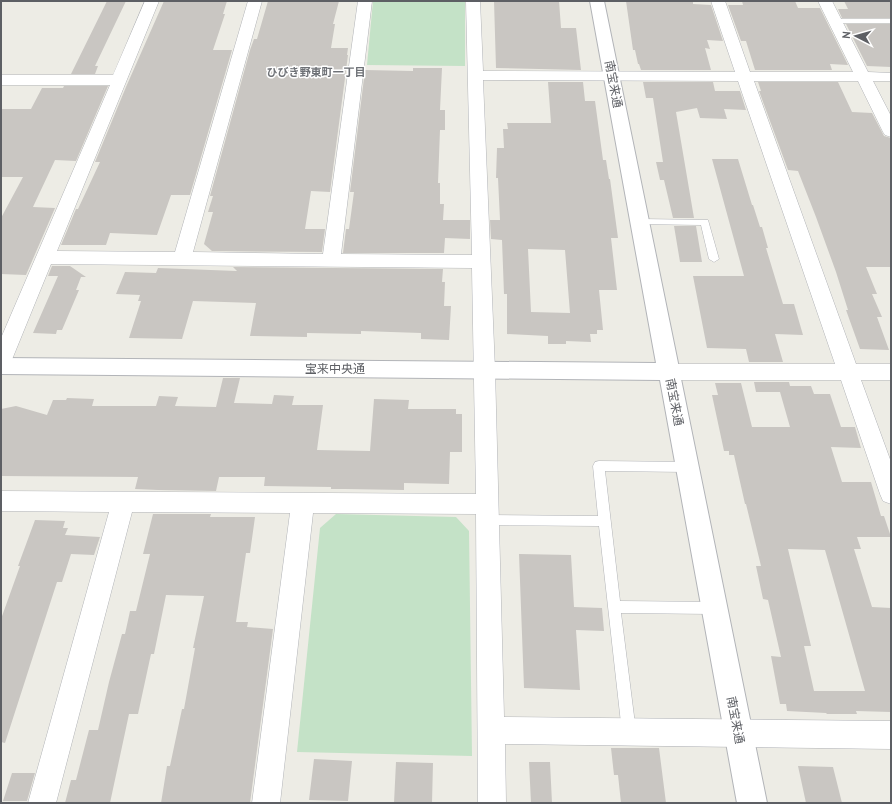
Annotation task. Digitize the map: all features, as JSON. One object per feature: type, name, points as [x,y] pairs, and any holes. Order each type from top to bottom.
[{"type":"street","points":[[1,362],[152,1]]},
{"type":"street","points":[[182,259],[254,1]]},
{"type":"street","points":[[331,261],[365,1]]},
{"type":"street","points":[[473,1],[486,370],[492,803]]},
{"type":"street","name":"南宝来通","points":[[597,1],[670,372],[752,803]]},
{"type":"street","points":[[718,1],[891,494]]},
{"type":"street","points":[[825,1],[891,132]]},
{"type":"street","points":[[475,75],[891,77]]},
{"type":"street","points":[[1,80],[119,80]]},
{"type":"street","points":[[45,257],[482,262]]},
{"type":"street","name":"宝来中央通","points":[[1,366],[670,372]]},
{"type":"street","points":[[670,372],[891,372]]},
{"type":"street","points":[[1,501],[303,503],[487,512]]},
{"type":"street","points":[[42,803],[123,502]]},
{"type":"street","points":[[266,803],[303,503]]},
{"type":"street","points":[[490,730],[891,735]]},
{"type":"lane","points":[[835,21],[891,21]]},
{"type":"lane","points":[[640,222],[705,222],[714,259]]},
{"type":"lane","points":[[628,732],[599,466],[688,467]]},
{"type":"lane","points":[[487,512],[605,521]]},
{"type":"lane","points":[[614,607],[714,608]]},
{"type":"green space","points":[[373,1],[465,1],[465,66],[367,65]]},
{"type":"green space","points":[[336,514],[456,517],[469,531],[472,756],[297,752],[320,528]]},
{"type":"building","points":[[107,1],[126,1],[95,66],[98,66],[95,74],[71,74]]},
{"type":"building","points":[[164,1],[227,1],[223,14],[225,14],[213,50],[232,50],[190,195],[171,195],[157,235],[110,233],[106,245],[61,245],[76,209],[78,209],[100,162],[95,162]]},
{"type":"building","points":[[268,1],[339,1],[333,24],[335,24],[331,48],[348,48],[348,55],[330,192],[311,191],[305,229],[325,229],[322,252],[212,251],[204,244],[213,212],[208,212],[213,196],[210,196],[250,50],[254,39],[257,39]]},
{"type":"building","points":[[494,1],[559,1],[561,28],[576,28],[581,70],[496,68]]},
{"type":"building","points":[[626,1],[693,1],[693,4],[711,5],[723,41],[707,40],[710,49],[705,48],[711,70],[641,70],[635,50],[633,50]]},
{"type":"building","points":[[742,1],[795,1],[798,8],[820,8],[848,65],[830,64],[832,70],[755,70],[746,41],[741,41],[728,5],[743,5]]},
{"type":"building","points":[[844,1],[891,1],[891,18],[842,18],[838,9],[848,9]]},
{"type":"building","points":[[846,24],[891,24],[891,67],[867,66]]},
{"type":"building","points":[[413,68],[442,68],[440,110],[445,110],[445,130],[440,130],[438,183],[440,183],[440,204],[444,204],[443,220],[470,220],[470,239],[445,238],[444,253],[343,253],[346,229],[349,229],[354,192],[350,192],[365,70],[413,71]]},
{"type":"building","points":[[548,82],[583,82],[585,101],[595,101],[603,160],[606,160],[610,179],[618,238],[611,238],[617,290],[599,290],[603,330],[597,330],[597,334],[590,334],[591,342],[566,341],[566,344],[548,344],[548,336],[507,334],[507,294],[504,294],[502,240],[491,239],[490,220],[500,220],[498,178],[496,178],[497,148],[504,148],[503,129],[508,129],[507,123],[551,123]],"holes":[[[528,249],[565,250],[570,313],[531,312]]]},
{"type":"building","points":[[643,82],[713,82],[715,91],[740,91],[746,110],[724,109],[727,119],[700,118],[697,108],[676,112],[694,218],[673,218],[664,180],[660,180],[656,162],[663,162],[653,98],[646,98]]},
{"type":"building","points":[[758,82],[838,82],[852,112],[872,113],[884,136],[891,138],[891,267],[866,267],[877,294],[872,294],[882,317],[877,317],[889,350],[860,349],[846,310],[848,310],[836,272],[816,217],[798,171],[788,170],[759,91],[761,91]]},
{"type":"building","points":[[64,86],[108,86],[76,161],[55,160],[33,207],[55,208],[26,275],[1,274],[1,218],[23,177],[1,177],[1,109],[31,109],[42,88],[63,88]]},
{"type":"building","points":[[712,159],[738,159],[752,205],[760,227],[762,227],[768,248],[766,248],[783,304],[794,304],[803,335],[775,334],[783,362],[749,362],[746,349],[707,348],[693,276],[744,276]]},
{"type":"building","points":[[674,226],[696,226],[702,262],[680,262]]},
{"type":"building","points":[[52,266],[70,266],[86,277],[81,277],[76,290],[79,290],[62,330],[57,330],[56,334],[33,333],[58,276],[48,276]]},
{"type":"building","points":[[233,267],[443,269],[442,282],[445,282],[444,306],[451,306],[449,340],[421,339],[421,333],[361,331],[361,334],[307,333],[307,337],[250,336],[256,303],[193,301],[182,339],[129,338],[141,301],[138,301],[140,295],[116,294],[125,272],[156,273],[158,268],[237,271]]},
{"type":"building","points":[[223,378],[240,378],[234,403],[272,404],[274,395],[294,396],[292,405],[323,405],[317,450],[370,451],[374,399],[409,400],[408,409],[456,409],[456,414],[462,414],[462,452],[450,452],[449,484],[404,483],[404,490],[264,486],[265,477],[219,477],[216,491],[158,490],[135,489],[138,477],[1,476],[1,409],[16,406],[47,415],[53,400],[66,400],[67,398],[94,399],[92,406],[156,406],[159,396],[178,397],[175,406],[216,407]]},
{"type":"building","points":[[754,382],[789,382],[790,386],[811,386],[814,394],[830,394],[841,427],[855,427],[861,448],[831,447],[842,482],[871,482],[881,516],[884,516],[891,537],[857,537],[861,549],[854,549],[872,607],[891,608],[891,712],[856,711],[857,714],[827,714],[787,711],[786,704],[780,704],[771,656],[781,657],[768,600],[763,599],[756,566],[761,566],[734,455],[729,455],[729,451],[724,451],[712,395],[718,395],[715,383],[741,383],[752,427],[790,427],[780,392],[756,392]],"holes":[[[788,549],[825,550],[865,691],[814,691],[804,646],[811,646]]]},
{"type":"building","points":[[153,514],[211,514],[210,517],[255,517],[250,553],[246,553],[236,622],[248,622],[247,627],[273,629],[250,803],[161,803],[167,766],[170,766],[182,709],[184,709],[195,648],[193,648],[204,596],[166,595],[154,654],[151,654],[138,714],[129,714],[110,803],[65,803],[71,780],[76,780],[89,730],[98,730],[122,634],[125,634],[130,611],[136,611],[150,554],[143,554]]},
{"type":"building","points":[[35,520],[65,521],[63,528],[68,528],[65,535],[100,537],[94,555],[71,554],[62,582],[57,582],[5,743],[1,742],[1,619]]},
{"type":"building","points":[[519,554],[571,555],[574,607],[602,608],[604,631],[576,630],[580,690],[524,688]]},
{"type":"building","points":[[611,748],[659,748],[666,803],[621,803],[618,775],[614,775]]},
{"type":"building","points":[[314,759],[352,761],[348,801],[309,800]]},
{"type":"building","points":[[396,762],[433,763],[432,803],[394,803]]},
{"type":"building","points":[[529,762],[550,762],[552,803],[531,803]]},
{"type":"building","points":[[798,766],[833,767],[842,803],[806,803]]},
{"type":"building","points":[[12,773],[35,773],[27,801],[3,801]]},
{"type":"district","name":"ひびき野東町一丁目","points":[[316,72]]}]
